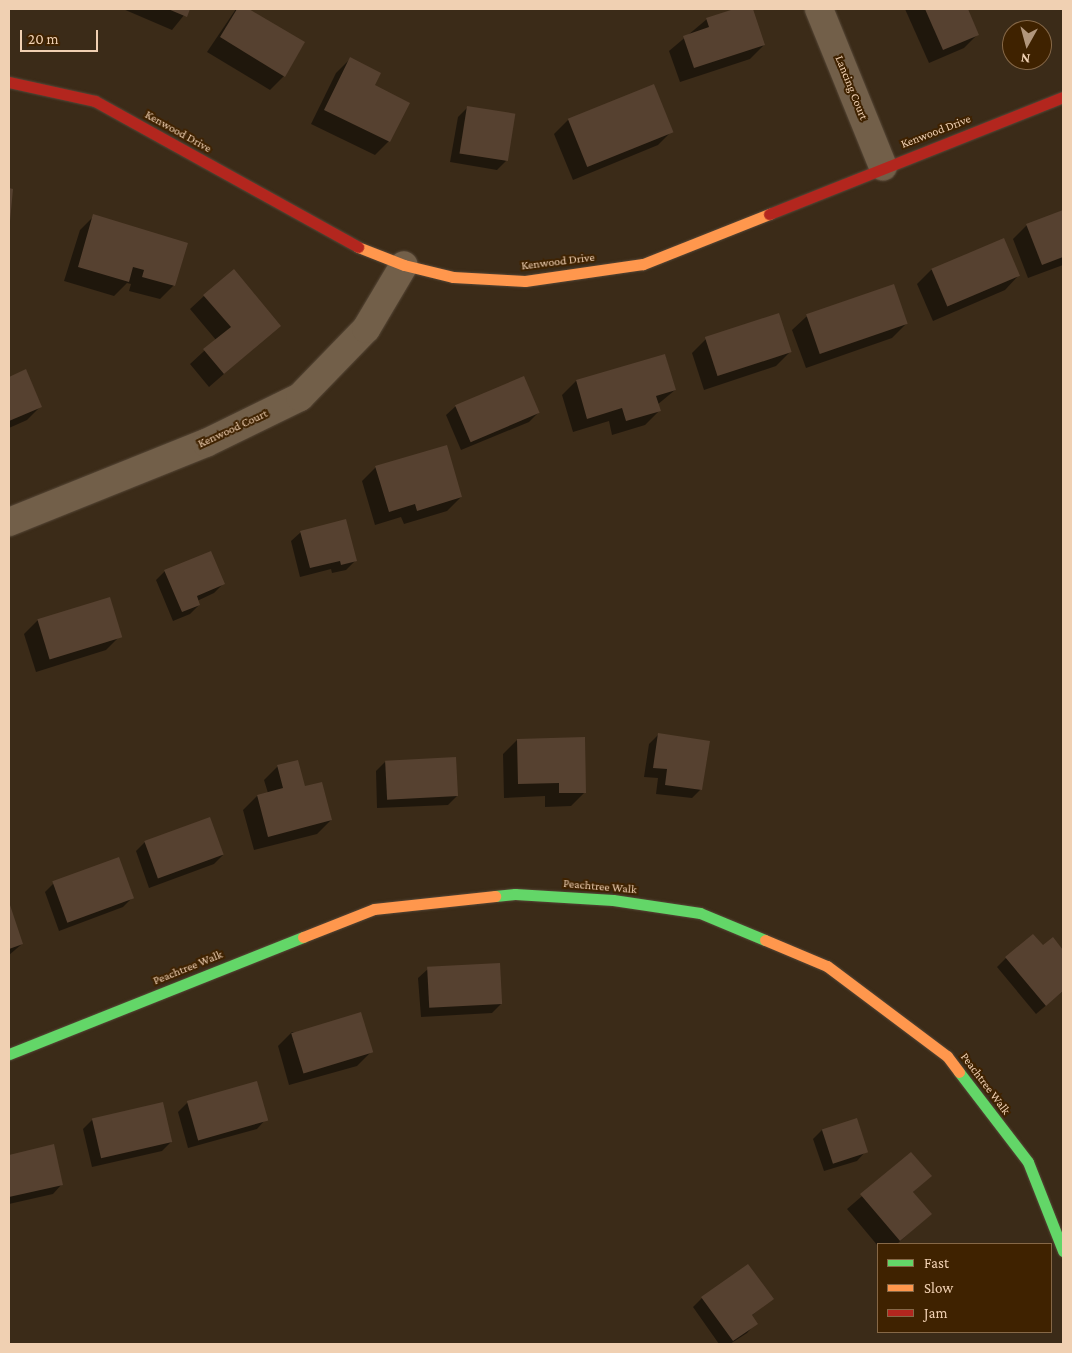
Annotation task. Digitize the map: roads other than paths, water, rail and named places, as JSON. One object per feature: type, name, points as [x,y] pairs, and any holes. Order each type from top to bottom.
[{"type":"street","name":"Lancing Court","points":[[819,9],[883,167]]},
{"type":"street","name":"Kenwood Drive","points":[[9,82],[95,101],[350,244],[404,265],[453,276],[525,282],[643,264],[1063,97]]},
{"type":"street","name":"Kenwood Court","points":[[9,522],[206,443],[300,397],[366,328],[404,265]]},
{"type":"street","name":"Peachtree Walk","points":[[9,1054],[374,909],[515,894],[613,900],[700,913],[826,966],[947,1056],[1028,1162],[1063,1251]]}]
